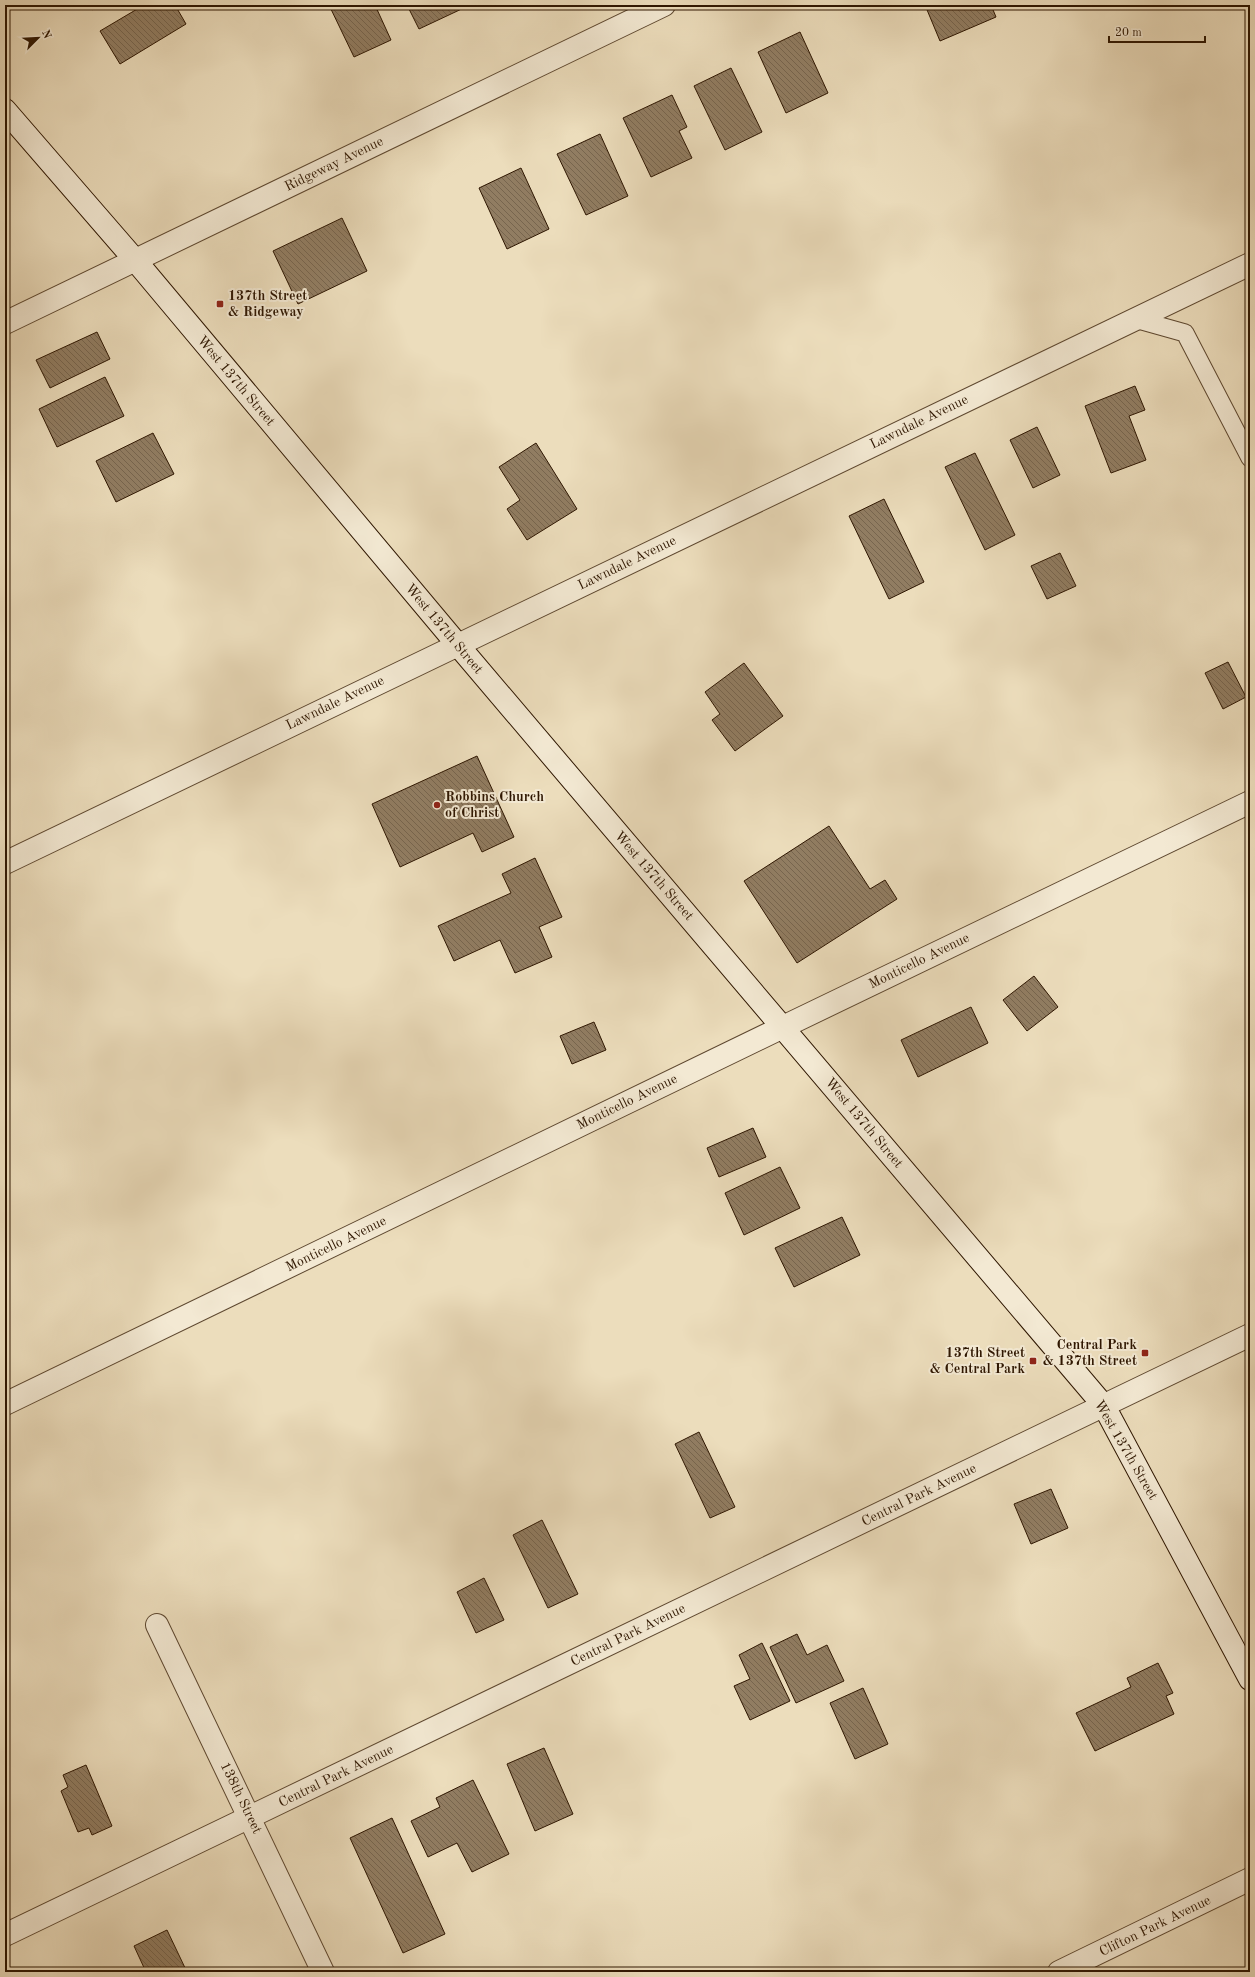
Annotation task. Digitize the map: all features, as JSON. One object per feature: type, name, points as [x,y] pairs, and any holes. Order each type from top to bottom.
[{"type":"street","name":"Ridgeway Avenue","points":[[5,323],[664,5]]},
{"type":"street","name":"West 137th Street","points":[[5,110],[134,260],[457,644],[783,1026],[1104,1406],[1250,1678]]},
{"type":"street","name":"Lawndale Avenue","points":[[5,863],[457,644],[1250,264]]},
{"type":"street","name":"Monticello Avenue","points":[[5,1404],[783,1026],[1250,802]]},
{"type":"street","name":"Central Park Avenue","points":[[5,1935],[1250,1336]]},
{"type":"street","name":"138th Street","points":[[158,1624],[324,1972]]},
{"type":"street","name":"Clifton Park Avenue","points":[[1059,1972],[1250,1879]]},
{"type":"lane","points":[[1135,319],[1185,333],[1250,458]]},
{"type":"building","points":[[88,5],[98,5],[92,10]]},
{"type":"building","points":[[144,5],[175,5],[186,24],[120,64],[100,31]]},
{"type":"building","points":[[329,5],[375,5],[391,40],[354,57]]},
{"type":"building","points":[[407,5],[467,5],[468,6],[419,29]]},
{"type":"building","points":[[925,5],[991,5],[996,17],[940,41]]},
{"type":"building","points":[[800,32],[828,93],[786,113],[758,52]]},
{"type":"building","points":[[731,68],[762,132],[725,150],[694,86]]},
{"type":"building","points":[[672,95],[687,127],[679,131],[692,158],[651,177],[623,118]]},
{"type":"building","points":[[600,134],[628,196],[586,215],[557,154]]},
{"type":"building","points":[[521,168],[549,229],[507,249],[479,188]]},
{"type":"building","points":[[342,218],[367,271],[298,304],[273,251]]},
{"type":"building","points":[[97,332],[110,359],[50,388],[36,360]]},
{"type":"building","points":[[105,377],[124,416],[57,447],[39,409]]},
{"type":"building","points":[[1135,386],[1145,410],[1129,416],[1146,460],[1111,473],[1085,406]]},
{"type":"building","points":[[1037,427],[1060,475],[1033,488],[1010,440]]},
{"type":"building","points":[[153,433],[174,474],[116,502],[96,461]]},
{"type":"building","points":[[536,443],[577,509],[527,540],[507,509],[520,500],[499,467]]},
{"type":"building","points":[[975,453],[1015,535],[985,550],[945,467]]},
{"type":"building","points":[[884,499],[924,582],[889,599],[849,516]]},
{"type":"building","points":[[1060,553],[1076,586],[1047,599],[1031,566]]},
{"type":"building","points":[[1228,662],[1246,697],[1223,709],[1205,673]]},
{"type":"building","points":[[744,663],[783,716],[735,751],[712,720],[720,714],[705,692]]},
{"type":"building","points":[[477,756],[514,837],[482,852],[473,833],[400,867],[372,804]]},
{"type":"building","points":[[829,826],[870,889],[885,880],[897,899],[797,963],[744,881]]},
{"type":"building","points":[[535,858],[562,917],[539,927],[552,957],[515,973],[500,940],[454,961],[438,926],[511,893],[502,874]]},
{"type":"building","points":[[1034,976],[1058,1007],[1027,1031],[1003,1000]]},
{"type":"building","points":[[971,1007],[988,1043],[918,1077],[901,1040]]},
{"type":"building","points":[[594,1022],[606,1050],[572,1064],[560,1036]]},
{"type":"building","points":[[753,1128],[766,1157],[719,1177],[707,1148]]},
{"type":"building","points":[[780,1167],[800,1208],[744,1235],[725,1193]]},
{"type":"building","points":[[842,1217],[860,1255],[794,1287],[775,1248]]},
{"type":"building","points":[[699,1432],[735,1507],[710,1518],[675,1444]]},
{"type":"building","points":[[1051,1489],[1068,1528],[1031,1544],[1014,1504]]},
{"type":"building","points":[[542,1520],[578,1594],[548,1608],[513,1535]]},
{"type":"building","points":[[484,1578],[504,1620],[476,1633],[457,1592]]},
{"type":"building","points":[[797,1634],[807,1655],[827,1645],[844,1681],[796,1703],[770,1647]]},
{"type":"building","points":[[762,1643],[790,1701],[750,1720],[734,1686],[750,1679],[739,1655]]},
{"type":"building","points":[[1158,1663],[1173,1693],[1166,1696],[1174,1714],[1095,1751],[1076,1713],[1131,1687],[1127,1678]]},
{"type":"building","points":[[863,1688],[888,1744],[855,1759],[830,1703]]},
{"type":"building","points":[[544,1748],[573,1814],[535,1831],[507,1764]]},
{"type":"building","points":[[86,1765],[112,1826],[92,1835],[89,1828],[78,1832],[61,1791],[68,1787],[63,1775]]},
{"type":"building","points":[[473,1780],[509,1854],[472,1872],[457,1843],[428,1857],[411,1821],[440,1807],[436,1798]]},
{"type":"building","points":[[392,1818],[445,1934],[403,1953],[350,1838]]},
{"type":"building","points":[[167,1930],[187,1972],[146,1972],[134,1946]]},
{"type":"building","points":[[1250,1966],[1250,1972],[1236,1972]]},
{"type":"place","name":"137th Street & Ridgeway","points":[[220,304]]},
{"type":"place","name":"Robbins Church of Christ","points":[[437,805]]},
{"type":"place","name":"Central Park & 137th Street","points":[[1145,1353]]},
{"type":"place","name":"137th Street & Central Park","points":[[1033,1361]]}]
